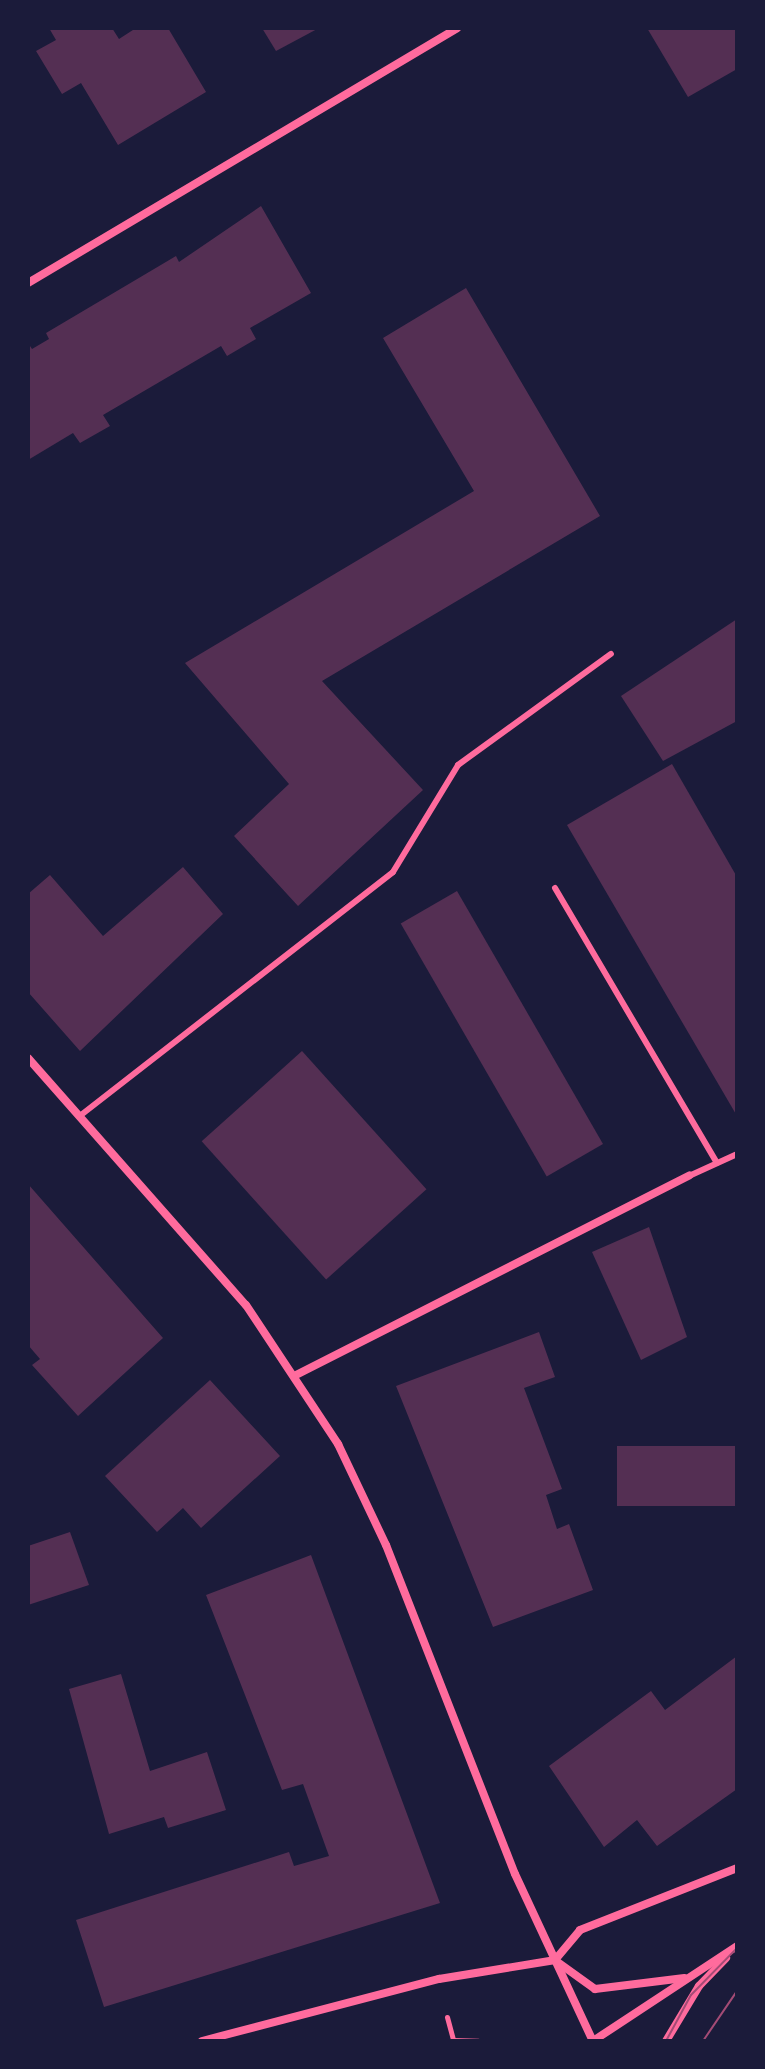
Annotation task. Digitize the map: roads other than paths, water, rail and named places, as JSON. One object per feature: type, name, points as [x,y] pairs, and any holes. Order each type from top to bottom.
[{"type":"street","points":[[28,283],[457,28]]},
{"type":"street","points":[[28,1058],[173,1216],[296,1375],[386,1545],[555,1960],[593,2041],[737,1946]]},
{"type":"street","points":[[296,1375],[689,1176]]},
{"type":"street","points":[[202,2041],[439,1979],[555,1960],[580,1930],[737,1868]]},
{"type":"street","points":[[666,2041],[699,1986],[737,1946]]},
{"type":"street","points":[[555,1960],[595,1989],[693,1975]]},
{"type":"lane","points":[[81,1115],[393,872],[458,765],[611,654]]},
{"type":"lane","points":[[555,888],[717,1163]]},
{"type":"lane","points":[[689,1176],[737,1154]]},
{"type":"tram line","points":[[666,2041],[691,1995],[737,1948]]},
{"type":"tram line","points":[[703,2041],[737,1991]]}]
